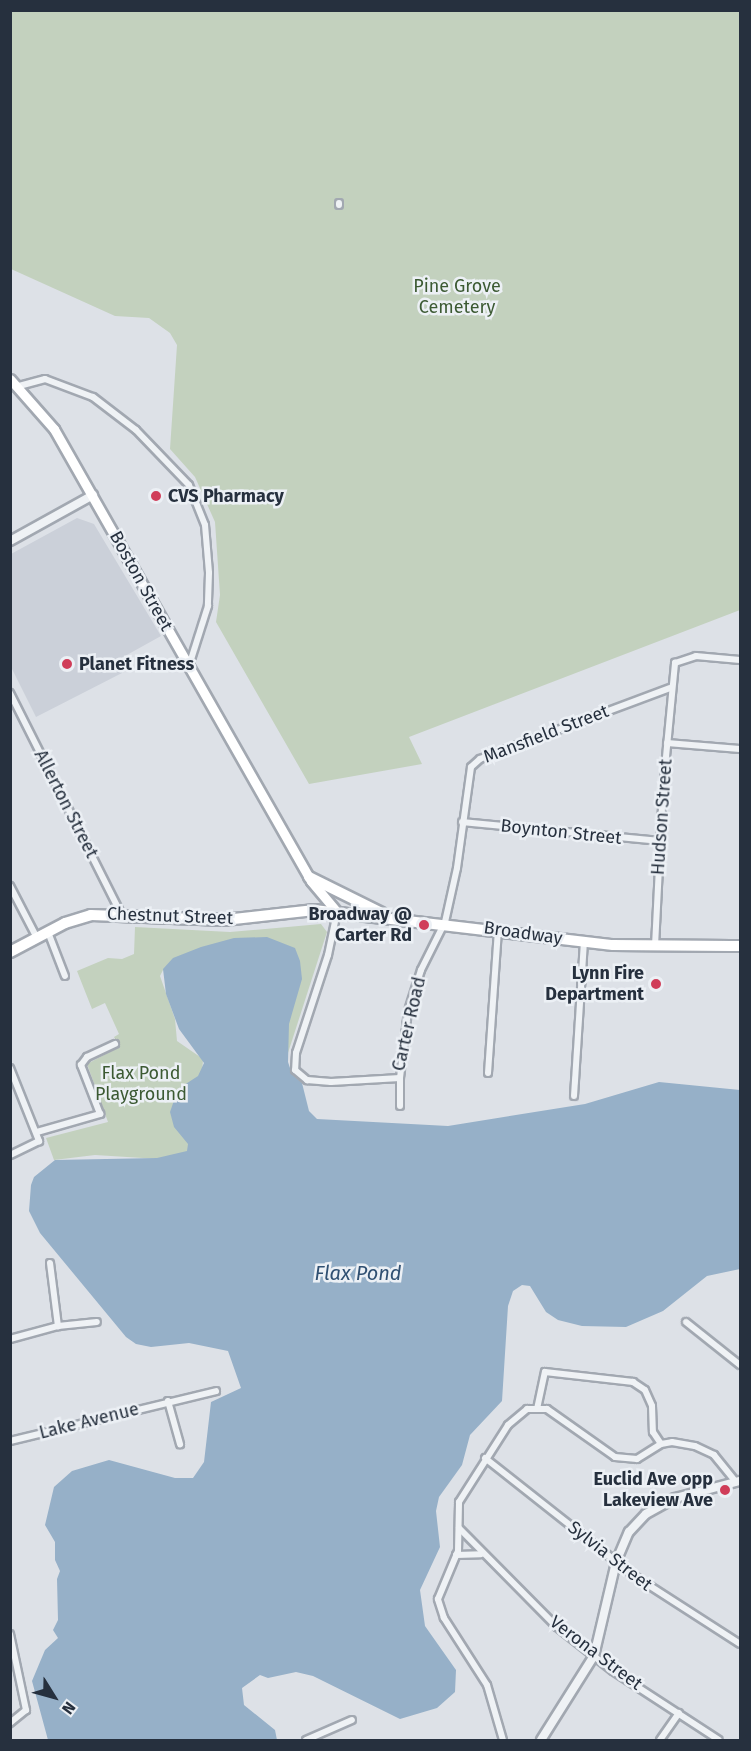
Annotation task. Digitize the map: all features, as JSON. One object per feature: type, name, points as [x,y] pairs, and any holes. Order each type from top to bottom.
[{"type":"main road","name":"Boston Street","points":[[10,379],[42,411],[93,495],[309,877],[337,912]]},
{"type":"main road","points":[[309,877],[393,918]]},
{"type":"main road","name":"Chestnut Street","points":[[10,952],[48,932],[86,916],[122,914],[215,920],[306,911],[337,912]]},
{"type":"main road","name":"Broadway","points":[[337,912],[445,922],[584,941],[655,946],[741,946]]},
{"type":"main road","name":"Broadway","points":[[709,946],[741,939]]},
{"type":"street","points":[[19,386],[45,379],[93,397],[136,430],[189,485],[205,525],[209,573],[208,606],[189,666]]},
{"type":"street","points":[[10,541],[93,495]]},
{"type":"street","name":"Hudson Street","points":[[655,946],[670,688],[675,663],[682,657],[741,660]]},
{"type":"street","name":"Mansfield Street","points":[[445,922],[457,868],[462,822],[474,763],[670,688]]},
{"type":"street","name":"Allerton Street","points":[[10,693],[122,914]]},
{"type":"street","points":[[667,744],[741,749]]},
{"type":"street","name":"Boynton Street","points":[[462,822],[660,841]]},
{"type":"street","points":[[10,886],[37,938]]},
{"type":"street","name":"Carter Road","points":[[337,912],[328,955],[297,1053],[295,1070],[307,1080],[331,1082],[400,1078],[408,1011],[421,970],[445,922]]},
{"type":"street","points":[[488,1073],[498,929]]},
{"type":"street","points":[[48,932],[65,976]]},
{"type":"street","points":[[574,1096],[584,941]]},
{"type":"street","points":[[37,1132],[100,1114],[81,1065],[87,1057],[115,1044]]},
{"type":"street","points":[[10,1068],[37,1132],[36,1145],[10,1155]]},
{"type":"street","points":[[400,1078],[400,1106]]},
{"type":"street","points":[[50,1263],[58,1326]]},
{"type":"street","points":[[10,1339],[58,1326],[98,1322]]},
{"type":"street","points":[[686,1322],[741,1365]]},
{"type":"street","points":[[537,1409],[545,1371],[633,1382],[645,1390],[651,1406],[654,1432],[661,1444]]},
{"type":"street","name":"Lake Avenue","points":[[10,1441],[216,1390]]},
{"type":"street","points":[[168,1401],[180,1444]]},
{"type":"street","points":[[503,1740],[487,1685],[440,1609],[440,1588],[456,1555],[459,1502],[508,1425],[527,1409],[547,1409],[571,1423],[615,1458],[637,1459],[661,1444],[695,1446],[714,1455],[738,1482],[675,1498],[646,1514],[629,1532],[616,1562],[594,1656],[541,1740]]},
{"type":"street","name":"Sylvia Street","points":[[485,1458],[616,1562],[688,1614],[741,1644]]},
{"type":"street","name":"Verona Street","points":[[458,1528],[481,1554],[594,1656],[719,1740]]},
{"type":"street","points":[[456,1555],[481,1554]]},
{"type":"street","points":[[10,1634],[26,1710],[10,1723]]},
{"type":"street","points":[[660,1740],[679,1713]]},
{"type":"street","points":[[306,1740],[352,1720]]},
{"type":"shaded area","points":[[77,518],[94,524],[161,636],[116,661],[122,673],[36,717],[11,667],[11,554]]},
{"type":"green space","name":"Pine Grove Cemetery","points":[[11,11],[740,11],[740,610],[409,737],[422,764],[309,784],[216,622],[220,595],[215,522],[195,477],[170,449],[177,345],[170,333],[149,318],[115,316],[11,269]]},
{"type":"green space","name":"Flax Pond Playground","points":[[321,924],[327,932],[287,1056],[163,970],[160,976],[175,1019],[177,1041],[203,1059],[197,1153],[159,1159],[95,1155],[54,1160],[46,1138],[108,1122],[87,1064],[119,1047],[114,1037],[119,1034],[105,1003],[92,1009],[77,971],[108,958],[122,959],[134,954],[135,927],[230,932]]},
{"type":"water","name":"Flax Pond","points":[[267,937],[295,948],[300,961],[302,979],[289,1024],[288,1062],[292,1074],[302,1083],[309,1111],[317,1119],[448,1126],[585,1104],[659,1082],[740,1090],[740,1269],[707,1276],[663,1311],[626,1327],[582,1326],[558,1320],[546,1312],[530,1286],[522,1285],[513,1291],[508,1306],[502,1401],[470,1435],[462,1465],[439,1497],[436,1511],[440,1547],[420,1590],[425,1626],[456,1670],[455,1692],[437,1708],[400,1719],[313,1676],[296,1672],[268,1678],[260,1675],[242,1688],[244,1705],[275,1730],[277,1740],[48,1740],[32,1681],[45,1650],[58,1638],[53,1630],[58,1620],[57,1579],[60,1571],[55,1560],[55,1542],[45,1525],[54,1487],[72,1471],[109,1460],[175,1478],[193,1478],[204,1462],[211,1402],[241,1388],[228,1351],[189,1343],[151,1347],[136,1344],[126,1337],[40,1233],[29,1211],[31,1185],[34,1177],[55,1160],[157,1158],[187,1151],[188,1144],[174,1127],[170,1112],[178,1089],[198,1076],[204,1063],[179,1029],[166,994],[163,969],[173,958],[201,947],[234,938]]},
{"type":"place","name":"CVS Pharmacy","points":[[156,496]]},
{"type":"place","name":"Planet Fitness","points":[[67,664]]},
{"type":"place","name":"Broadway @ Carter Rd","points":[[424,925]]},
{"type":"place","name":"Lynn Fire Department","points":[[656,984]]},
{"type":"place","name":"Euclid Ave opp Lakeview Ave","points":[[725,1490]]}]
